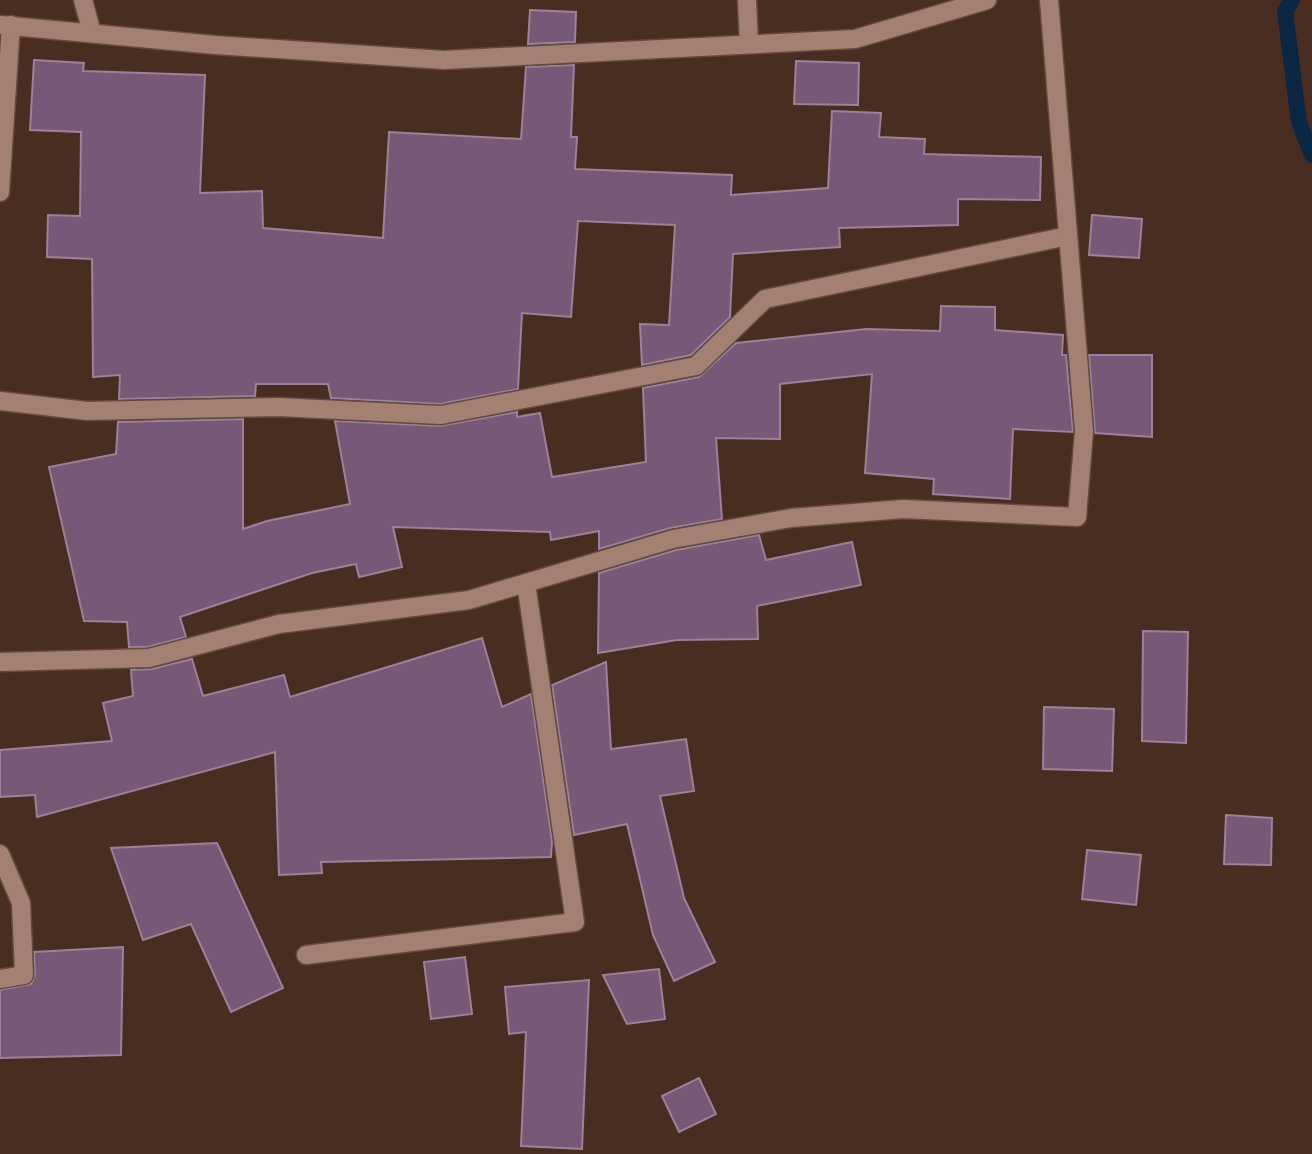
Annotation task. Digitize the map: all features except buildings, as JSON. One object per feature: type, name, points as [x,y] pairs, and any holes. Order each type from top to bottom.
[{"type":"street","points":[[83,0],[92,33]]},
{"type":"street","points":[[747,0],[749,44]]},
{"type":"street","points":[[0,192],[5,25],[215,45],[444,60],[855,40],[987,0]]},
{"type":"street","points":[[1,665],[149,658],[279,624],[469,600],[673,538],[791,518],[903,509],[1077,517],[1084,431],[1049,0]]},
{"type":"street","points":[[0,401],[87,411],[278,407],[441,415],[696,366],[765,299],[1068,236]]},
{"type":"street","points":[[306,955],[575,922],[526,583]]},
{"type":"street","points":[[0,854],[22,902],[24,975],[0,979]]},
{"type":"waterway","points":[[1292,0],[1285,11],[1299,122],[1312,155]]}]
